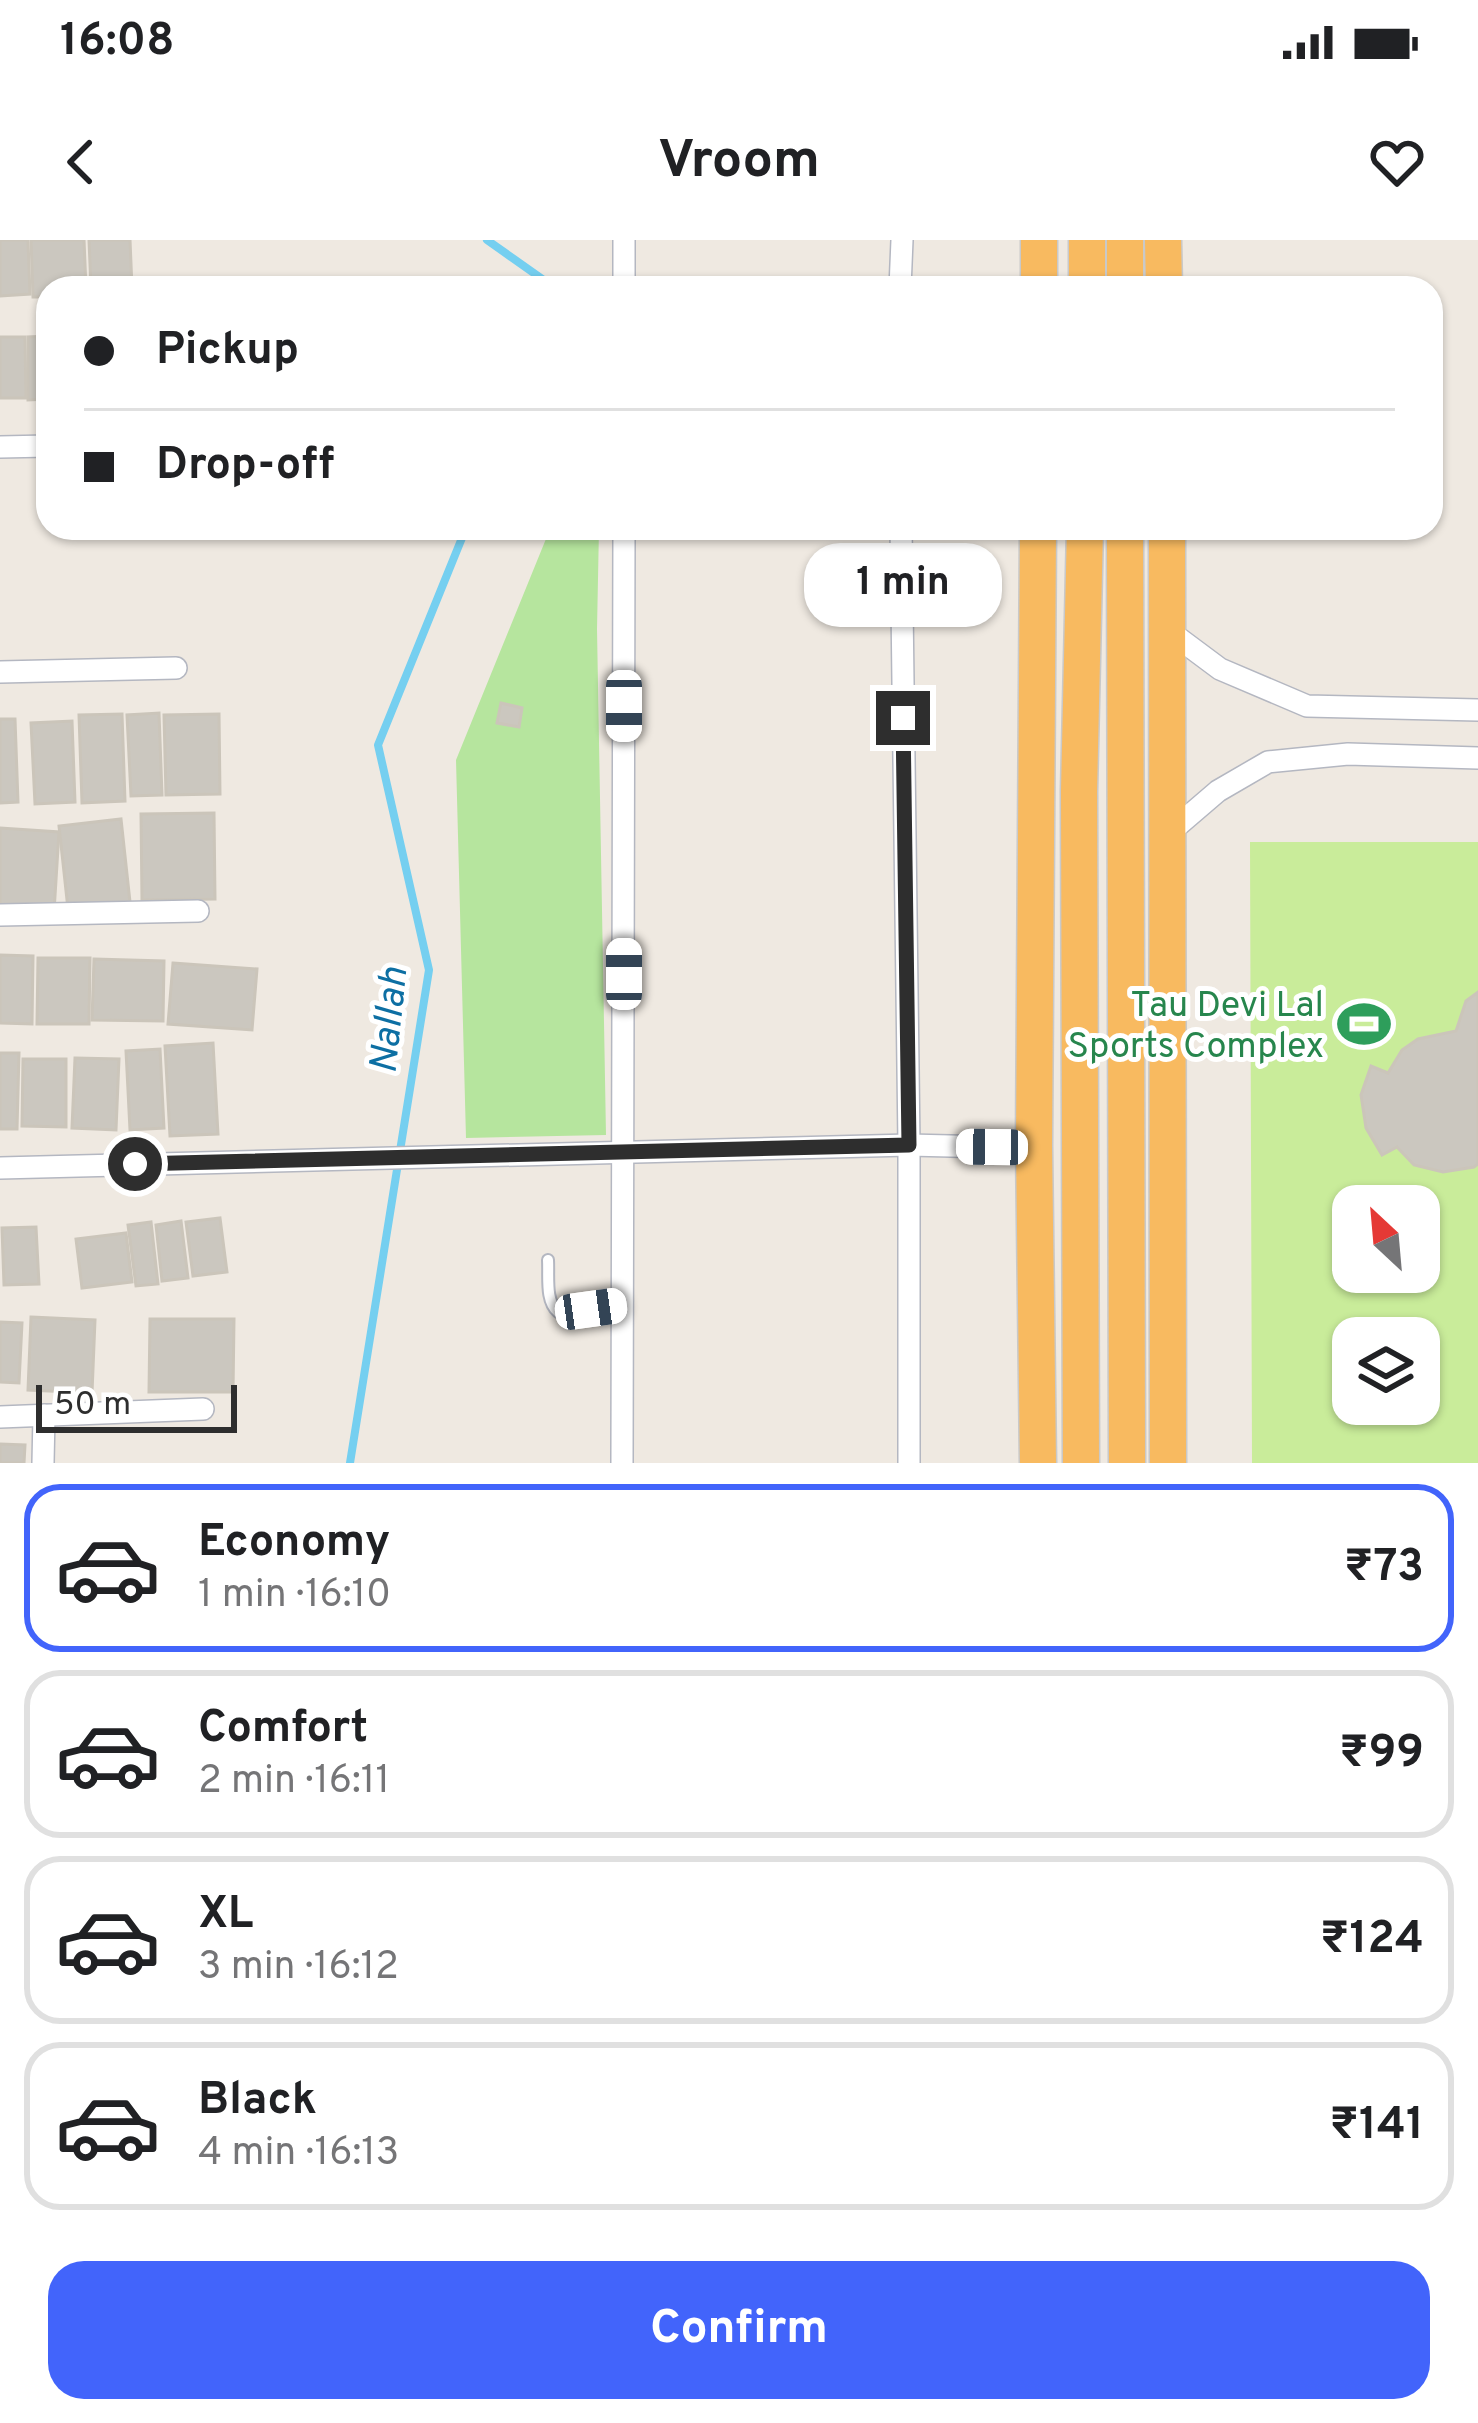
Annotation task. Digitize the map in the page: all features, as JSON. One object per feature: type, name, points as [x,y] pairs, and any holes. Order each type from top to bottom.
[{"type":"highway","points":[[1039,276],[1040,240]]},
{"type":"highway","points":[[1087,240],[1087,276]]},
{"type":"highway","points":[[1125,276],[1126,240]]},
{"type":"highway","points":[[1163,240],[1164,276]]},
{"type":"highway","points":[[1038,540],[1034,1101],[1038,1463]]},
{"type":"highway","points":[[1082,1463],[1078,791],[1085,540]]},
{"type":"highway","points":[[1125,540],[1127,1463]]},
{"type":"highway","points":[[1167,540],[1168,1463]]},
{"type":"street","points":[[624,240],[624,276]]},
{"type":"street","points":[[900,276],[902,240]]},
{"type":"street","points":[[0,447],[36,446]]},
{"type":"street","points":[[622,1463],[624,540]]},
{"type":"street","points":[[901,540],[909,1463]]},
{"type":"street","points":[[1169,631],[1220,669],[1307,706],[1478,710]]},
{"type":"street","points":[[0,672],[176,668]]},
{"type":"street","points":[[1168,832],[1218,791],[1268,763],[1348,754],[1478,758]]},
{"type":"street","points":[[0,915],[198,911]]},
{"type":"street","points":[[0,1168],[909,1145],[992,1147]]},
{"type":"street","points":[[0,1417],[203,1409]]},
{"type":"street","points":[[43,1463],[44,1415]]},
{"type":"lane","points":[[548,1261],[550,1299],[558,1312],[623,1304]]},
{"type":"green space","points":[[546,540],[599,540],[606,1135],[466,1138],[456,760]]},
{"type":"green space","name":"Tau Devi Lal Sports Complex","points":[[1250,842],[1478,842],[1478,1463],[1252,1463]]},
{"type":"building","points":[[0,240],[28,240],[30,294],[0,296]]},
{"type":"building","points":[[31,240],[84,240],[86,276],[36,276],[33,297]]},
{"type":"building","points":[[89,240],[130,240],[132,276],[90,276]]},
{"type":"building","points":[[0,337],[25,337],[26,398],[0,398]]},
{"type":"building","points":[[28,337],[36,337],[36,400],[28,400]]},
{"type":"building","points":[[501,703],[522,708],[519,727],[497,723]]},
{"type":"building","points":[[159,713],[162,795],[131,796],[127,715]]},
{"type":"building","points":[[122,714],[125,801],[82,803],[79,715]]},
{"type":"building","points":[[219,714],[220,794],[166,795],[164,715]]},
{"type":"building","points":[[0,719],[15,719],[18,802],[0,803]]},
{"type":"building","points":[[72,721],[75,802],[35,804],[31,723]]},
{"type":"building","points":[[214,813],[215,899],[142,900],[141,814]]},
{"type":"building","points":[[121,819],[130,902],[68,909],[59,826]]},
{"type":"building","points":[[0,828],[59,832],[54,912],[0,909]]},
{"type":"building","points":[[0,955],[33,956],[32,1024],[0,1023]]},
{"type":"building","points":[[38,958],[90,958],[89,1024],[37,1024]]},
{"type":"building","points":[[94,959],[164,961],[163,1021],[92,1020]]},
{"type":"building","points":[[173,963],[257,969],[252,1030],[168,1024]]},
{"type":"building","points":[[1478,992],[1478,1164],[1443,1172],[1414,1165],[1397,1147],[1382,1155],[1366,1128],[1361,1095],[1371,1066],[1388,1073],[1402,1050],[1418,1039],[1456,1031],[1466,1001]]},
{"type":"building","points":[[213,1043],[218,1134],[170,1136],[165,1046]]},
{"type":"building","points":[[160,1049],[164,1128],[130,1130],[126,1051]]},
{"type":"building","points":[[0,1053],[19,1053],[17,1129],[0,1129]]},
{"type":"building","points":[[75,1058],[119,1059],[116,1130],[72,1128]]},
{"type":"building","points":[[23,1059],[66,1059],[66,1127],[22,1126]]},
{"type":"building","points":[[220,1218],[227,1272],[193,1276],[186,1222]]},
{"type":"building","points":[[181,1221],[188,1278],[162,1281],[156,1225]]},
{"type":"building","points":[[151,1222],[158,1284],[136,1286],[128,1225]]},
{"type":"building","points":[[36,1227],[39,1284],[4,1285],[2,1228]]},
{"type":"building","points":[[126,1233],[132,1282],[82,1288],[76,1239]]},
{"type":"building","points":[[31,1317],[95,1320],[92,1393],[28,1390]]},
{"type":"building","points":[[150,1319],[234,1319],[233,1392],[149,1392]]},
{"type":"building","points":[[0,1322],[22,1323],[19,1383],[0,1382]]},
{"type":"building","points":[[0,1444],[25,1445],[24,1463],[0,1463]]},
{"type":"waterway","name":"Nallah","points":[[487,240],[538,276]]},
{"type":"waterway","name":"Nallah","points":[[350,1463],[429,970],[378,745],[461,540]]},
{"type":"place","name":"Tau Devi Lal Sports Complex","points":[[1364,1024]]},
{"type":"route","points":[[135,1164],[909,1145],[903,718]]}]
